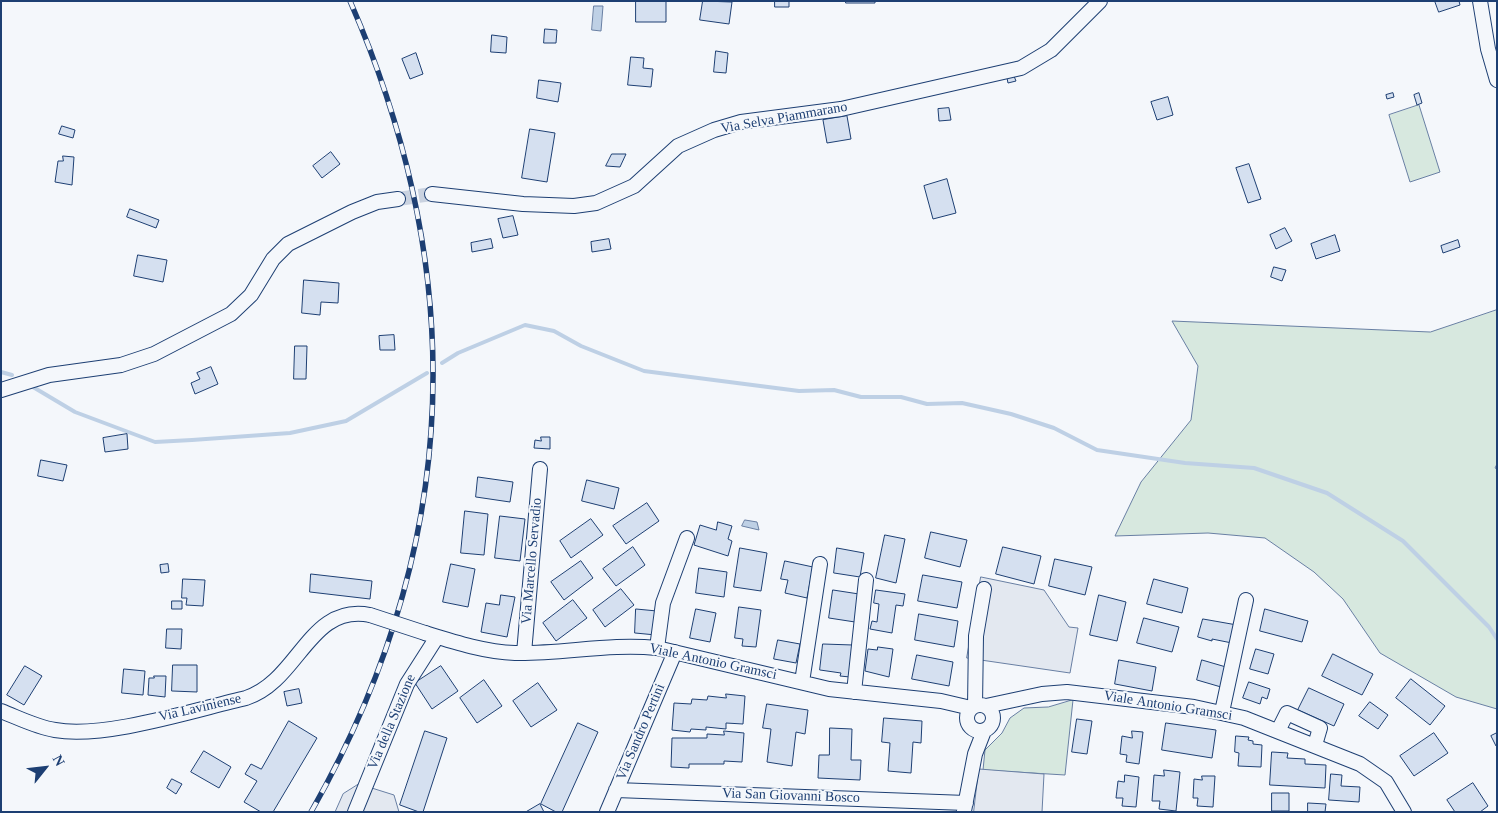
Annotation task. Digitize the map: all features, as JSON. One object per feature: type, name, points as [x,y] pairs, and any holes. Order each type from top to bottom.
[{"type":"street","name":"Via Selva Piammarano","points":[[432,194],[513,203],[574,206],[596,203],[634,186],[683,143],[714,130],[748,121],[841,109],[1021,68],[1051,50],[1100,1]]},
{"type":"street","points":[[1480,1],[1488,49],[1497,80]]},
{"type":"street","points":[[1,390],[49,375],[121,365],[154,354],[231,314],[250,295],[273,259],[288,244],[352,212],[377,202],[398,198]]},
{"type":"street","name":"Via Marcello Servadio","points":[[524,653],[540,469]]},
{"type":"street","points":[[657,648],[663,603],[687,538]]},
{"type":"street","points":[[802,682],[820,564]]},
{"type":"street","points":[[854,692],[866,580]]},
{"type":"street","points":[[965,807],[975,754],[979,716],[975,675],[976,636],[984,589]]},
{"type":"street","points":[[1222,712],[1246,600]]},
{"type":"street","name":"Via Laviniense","points":[[1,711],[40,727],[60,731],[82,731],[127,725],[258,694],[274,683],[325,625],[345,614],[370,615],[431,635]]},
{"type":"street","name":"Viale Antonio Gramsci","points":[[431,635],[497,652],[524,653],[629,646],[657,648],[802,682],[854,692],[941,701],[979,716],[1021,699],[1042,694],[1066,692],[1222,712],[1353,760],[1373,772],[1390,787],[1404,812]]},
{"type":"street","name":"Via della Stazione","points":[[355,812],[407,684],[431,635]]},
{"type":"street","name":"Via Sandro Pertini","points":[[607,812],[675,652]]},
{"type":"street","points":[[1278,731],[1287,712],[1320,728],[1315,745]]},
{"type":"street","name":"Via San Giovanni Bosco","points":[[616,790],[965,807]]},
{"type":"shaded area","points":[[1419,105],[1440,172],[1410,182],[1389,115]]},
{"type":"shaded area","points":[[1497,310],[1497,464],[1495,468],[1497,469],[1497,709],[1456,697],[1380,653],[1343,599],[1314,572],[1265,538],[1208,533],[1115,536],[1141,482],[1191,420],[1198,366],[1172,321],[1430,332]]},
{"type":"shaded area","points":[[981,577],[1044,590],[1069,627],[1078,628],[1070,673],[967,658]]},
{"type":"shaded area","points":[[1073,700],[1065,775],[983,770],[985,750],[1002,733],[1010,718],[1024,708],[1048,707]]},
{"type":"shaded area","points":[[979,769],[1044,774],[1042,812],[974,812]]},
{"type":"shaded area","points":[[359,784],[394,795],[399,812],[335,812],[343,794]]},
{"type":"water","points":[[594,6],[603,6],[601,31],[592,30]]},
{"type":"water","points":[[745,520],[757,522],[759,530],[742,526]]},
{"type":"building","points":[[636,1],[666,1],[666,22],[636,22]]},
{"type":"building","points":[[703,1],[732,2],[729,24],[700,20]]},
{"type":"building","points":[[775,1],[789,1],[789,7],[775,7]]},
{"type":"building","points":[[846,1],[875,1],[875,3],[846,3]]},
{"type":"building","points":[[1435,1],[1459,1],[1460,5],[1439,12]]},
{"type":"building","points":[[545,29],[557,30],[556,43],[544,43]]},
{"type":"building","points":[[492,35],[507,37],[506,53],[491,52]]},
{"type":"building","points":[[716,51],[728,53],[726,73],[714,72]]},
{"type":"building","points":[[416,53],[423,74],[410,79],[402,59]]},
{"type":"building","points":[[631,57],[644,58],[643,68],[653,69],[651,87],[628,85]]},
{"type":"building","points":[[1014,76],[1016,81],[1008,83],[1007,78]]},
{"type":"building","points":[[539,80],[561,83],[558,102],[537,98]]},
{"type":"building","points":[[1393,93],[1394,97],[1387,99],[1386,95]]},
{"type":"building","points":[[1419,93],[1422,103],[1417,105],[1414,95]]},
{"type":"building","points":[[1168,97],[1173,115],[1157,120],[1151,102]]},
{"type":"building","points":[[949,108],[951,120],[939,121],[938,109]]},
{"type":"building","points":[[847,116],[851,139],[827,143],[823,120]]},
{"type":"building","points":[[62,126],[75,130],[73,138],[59,134]]},
{"type":"building","points":[[530,129],[555,133],[547,182],[522,178]]},
{"type":"building","points":[[331,152],[340,164],[322,178],[313,166]]},
{"type":"building","points":[[612,154],[626,154],[620,167],[606,166]]},
{"type":"building","points":[[63,156],[74,157],[72,185],[55,182],[58,161],[63,161]]},
{"type":"building","points":[[1249,164],[1261,199],[1248,203],[1236,168]]},
{"type":"building","points":[[947,179],[956,213],[933,219],[924,186]]},
{"type":"building","points":[[130,209],[159,220],[156,228],[127,217]]},
{"type":"building","points":[[513,216],[518,235],[503,238],[498,219]]},
{"type":"building","points":[[1285,228],[1292,241],[1276,249],[1270,235]]},
{"type":"building","points":[[1335,235],[1340,251],[1316,259],[1311,244]]},
{"type":"building","points":[[491,239],[493,248],[472,252],[471,243]]},
{"type":"building","points":[[609,239],[611,249],[592,252],[591,242]]},
{"type":"building","points":[[1458,240],[1460,247],[1443,253],[1441,246]]},
{"type":"building","points":[[138,255],[167,260],[163,282],[134,276]]},
{"type":"building","points":[[1274,267],[1286,270],[1282,281],[1271,277]]},
{"type":"building","points":[[304,280],[339,283],[338,303],[321,302],[320,315],[302,313]]},
{"type":"building","points":[[394,335],[395,350],[380,350],[379,336]]},
{"type":"building","points":[[295,346],[307,346],[306,379],[294,379]]},
{"type":"building","points":[[211,367],[218,384],[195,394],[191,383],[200,379],[197,373]]},
{"type":"building","points":[[127,434],[128,449],[105,452],[103,438]]},
{"type":"building","points":[[541,437],[550,437],[550,449],[534,448],[535,440],[541,441]]},
{"type":"building","points":[[41,460],[67,465],[63,481],[38,476]]},
{"type":"building","points":[[478,477],[513,482],[510,502],[476,497]]},
{"type":"building","points":[[587,480],[619,488],[614,509],[582,501]]},
{"type":"building","points":[[647,503],[659,521],[626,544],[613,526]]},
{"type":"building","points":[[465,511],[488,514],[484,555],[461,553]]},
{"type":"building","points":[[500,516],[525,519],[520,561],[495,558]]},
{"type":"building","points":[[591,519],[603,535],[571,558],[560,541]]},
{"type":"building","points":[[718,522],[732,526],[728,539],[732,541],[728,556],[694,545],[700,525],[716,530]]},
{"type":"building","points":[[931,532],[967,540],[960,567],[925,558]]},
{"type":"building","points":[[885,535],[905,539],[896,583],[876,578]]},
{"type":"building","points":[[633,547],[645,565],[616,586],[603,569]]},
{"type":"building","points":[[1003,547],[1041,556],[1034,584],[996,574]]},
{"type":"building","points":[[740,548],[767,553],[761,591],[734,587]]},
{"type":"building","points":[[837,548],[864,553],[860,577],[834,573]]},
{"type":"building","points":[[1055,559],[1092,567],[1085,595],[1049,586]]},
{"type":"building","points":[[581,561],[593,578],[564,600],[551,582]]},
{"type":"building","points":[[785,561],[813,567],[807,598],[785,593],[788,580],[781,579]]},
{"type":"building","points":[[168,564],[169,572],[161,573],[160,565]]},
{"type":"building","points":[[451,564],[475,569],[468,607],[443,602]]},
{"type":"building","points":[[699,568],[727,572],[724,597],[696,593]]},
{"type":"building","points":[[311,574],[372,581],[370,599],[310,592]]},
{"type":"building","points":[[923,575],[962,582],[957,608],[918,601]]},
{"type":"building","points":[[183,579],[205,580],[203,606],[186,605],[187,598],[182,598]]},
{"type":"building","points":[[1154,579],[1188,588],[1182,613],[1147,604]]},
{"type":"building","points":[[621,589],[634,605],[605,627],[593,610]]},
{"type":"building","points":[[833,590],[859,594],[855,622],[829,618]]},
{"type":"building","points":[[876,590],[905,594],[903,606],[896,605],[892,633],[870,629],[872,621],[877,622],[879,604],[874,603]]},
{"type":"building","points":[[501,595],[515,597],[507,637],[481,632],[486,603],[499,605]]},
{"type":"building","points":[[1099,595],[1126,602],[1117,641],[1090,635]]},
{"type":"building","points":[[573,600],[587,618],[556,641],[543,623]]},
{"type":"building","points":[[172,601],[182,601],[182,609],[172,609]]},
{"type":"building","points":[[739,607],[761,610],[756,647],[742,646],[743,639],[735,638]]},
{"type":"building","points":[[636,609],[657,611],[656,635],[635,633]]},
{"type":"building","points":[[696,609],[716,613],[710,642],[690,638]]},
{"type":"building","points":[[1265,609],[1308,621],[1302,642],[1260,631]]},
{"type":"building","points":[[919,614],[958,621],[954,647],[915,640]]},
{"type":"building","points":[[1144,618],[1179,627],[1172,652],[1137,643]]},
{"type":"building","points":[[1203,619],[1237,625],[1232,643],[1212,639],[1212,641],[1198,637]]},
{"type":"building","points":[[167,629],[182,629],[181,649],[166,648]]},
{"type":"building","points":[[778,640],[800,644],[796,663],[774,659]]},
{"type":"building","points":[[823,644],[853,645],[850,677],[840,676],[841,673],[820,670]]},
{"type":"building","points":[[878,647],[893,649],[889,677],[865,671],[868,649],[877,650]]},
{"type":"building","points":[[1256,649],[1274,654],[1268,674],[1250,669]]},
{"type":"building","points":[[1333,654],[1373,674],[1362,695],[1322,676]]},
{"type":"building","points":[[917,655],[953,662],[949,686],[912,679]]},
{"type":"building","points":[[1119,660],[1156,667],[1152,691],[1115,684]]},
{"type":"building","points":[[1202,660],[1226,667],[1221,687],[1197,680]]},
{"type":"building","points":[[173,665],[197,665],[197,692],[172,691]]},
{"type":"building","points":[[25,666],[42,676],[24,705],[7,695]]},
{"type":"building","points":[[441,666],[458,691],[432,709],[415,683]]},
{"type":"building","points":[[124,669],[145,671],[143,695],[122,693]]},
{"type":"building","points":[[154,676],[166,676],[165,697],[148,695],[149,678],[154,678]]},
{"type":"building","points":[[1411,679],[1445,706],[1430,725],[1396,698]]},
{"type":"building","points":[[484,680],[502,706],[477,723],[460,698]]},
{"type":"building","points":[[1249,682],[1270,689],[1267,699],[1262,697],[1260,704],[1243,698]]},
{"type":"building","points":[[538,683],[557,710],[531,727],[513,701]]},
{"type":"building","points":[[1309,688],[1344,704],[1334,726],[1298,710]]},
{"type":"building","points":[[299,689],[302,703],[287,706],[284,692]]},
{"type":"building","points":[[726,694],[745,696],[743,724],[726,723],[726,729],[706,727],[706,730],[691,729],[690,732],[672,730],[674,703],[691,704],[692,699],[707,700],[708,696],[726,698]]},
{"type":"building","points":[[1370,702],[1388,715],[1378,729],[1359,716]]},
{"type":"building","points":[[767,704],[808,710],[805,734],[796,732],[792,766],[767,762],[771,729],[763,728]]},
{"type":"building","points":[[884,718],[922,721],[921,743],[913,742],[911,773],[888,771],[890,743],[882,742]]},
{"type":"building","points":[[1077,719],[1092,721],[1087,754],[1072,752]]},
{"type":"building","points":[[289,721],[317,738],[273,812],[261,812],[244,802],[257,781],[245,774],[251,764],[261,769]]},
{"type":"building","points":[[578,723],[598,732],[562,812],[556,812],[541,804]]},
{"type":"building","points":[[1166,723],[1216,730],[1212,758],[1162,750]]},
{"type":"building","points":[[830,728],[852,729],[851,760],[861,760],[860,780],[818,778],[819,755],[829,755]]},
{"type":"building","points":[[425,731],[447,738],[423,812],[419,812],[400,805]]},
{"type":"building","points":[[724,731],[744,733],[742,762],[724,761],[724,764],[689,764],[689,768],[671,767],[672,738],[707,738],[707,734],[724,735]]},
{"type":"building","points":[[1132,731],[1143,732],[1139,764],[1126,762],[1127,755],[1120,754],[1122,736],[1132,738]]},
{"type":"building","points":[[1434,733],[1448,753],[1414,776],[1400,756]]},
{"type":"building","points":[[1497,733],[1497,746],[1496,746],[1491,736]]},
{"type":"building","points":[[1236,736],[1249,737],[1248,740],[1253,741],[1253,744],[1262,745],[1261,767],[1238,766],[1239,753],[1235,752]]},
{"type":"building","points":[[204,751],[231,767],[219,788],[191,772]]},
{"type":"building","points":[[1272,752],[1288,753],[1287,758],[1305,759],[1305,764],[1326,765],[1325,788],[1270,785]]},
{"type":"building","points":[[1164,770],[1180,772],[1176,811],[1159,809],[1160,801],[1152,801],[1154,775],[1164,776]]},
{"type":"building","points":[[1331,774],[1342,775],[1341,786],[1360,787],[1359,802],[1329,800]]},
{"type":"building","points":[[1125,775],[1139,777],[1136,807],[1122,806],[1123,798],[1116,798],[1118,781],[1124,782]]},
{"type":"building","points":[[1202,776],[1215,776],[1213,807],[1197,806],[1198,798],[1193,798],[1194,779],[1202,780]]},
{"type":"building","points":[[172,779],[182,784],[176,794],[167,788]]},
{"type":"building","points":[[1473,783],[1488,806],[1480,812],[1455,812],[1447,800]]},
{"type":"building","points":[[1272,793],[1289,793],[1289,811],[1272,811]]},
{"type":"building","points":[[1308,803],[1326,804],[1325,812],[1308,812]]},
{"type":"building","points":[[540,804],[544,812],[526,812]]},
{"type":"waterway","points":[[442,363],[458,353],[525,325],[554,331],[581,346],[644,371],[799,391],[834,390],[861,397],[901,397],[927,404],[962,403],[1011,414],[1054,428],[1097,450],[1185,463],[1254,468],[1327,493],[1403,541],[1489,627],[1497,639]]},
{"type":"waterway","points":[[1,372],[12,375]]},
{"type":"waterway","points":[[33,387],[75,412],[155,442],[290,433],[346,421],[427,373]]},
{"type":"tunnel","points":[[398,199],[432,194]]},
{"type":"railway","points":[[311,812],[361,713],[397,613],[421,513],[432,412],[430,310],[416,208],[389,105],[350,1]]}]
